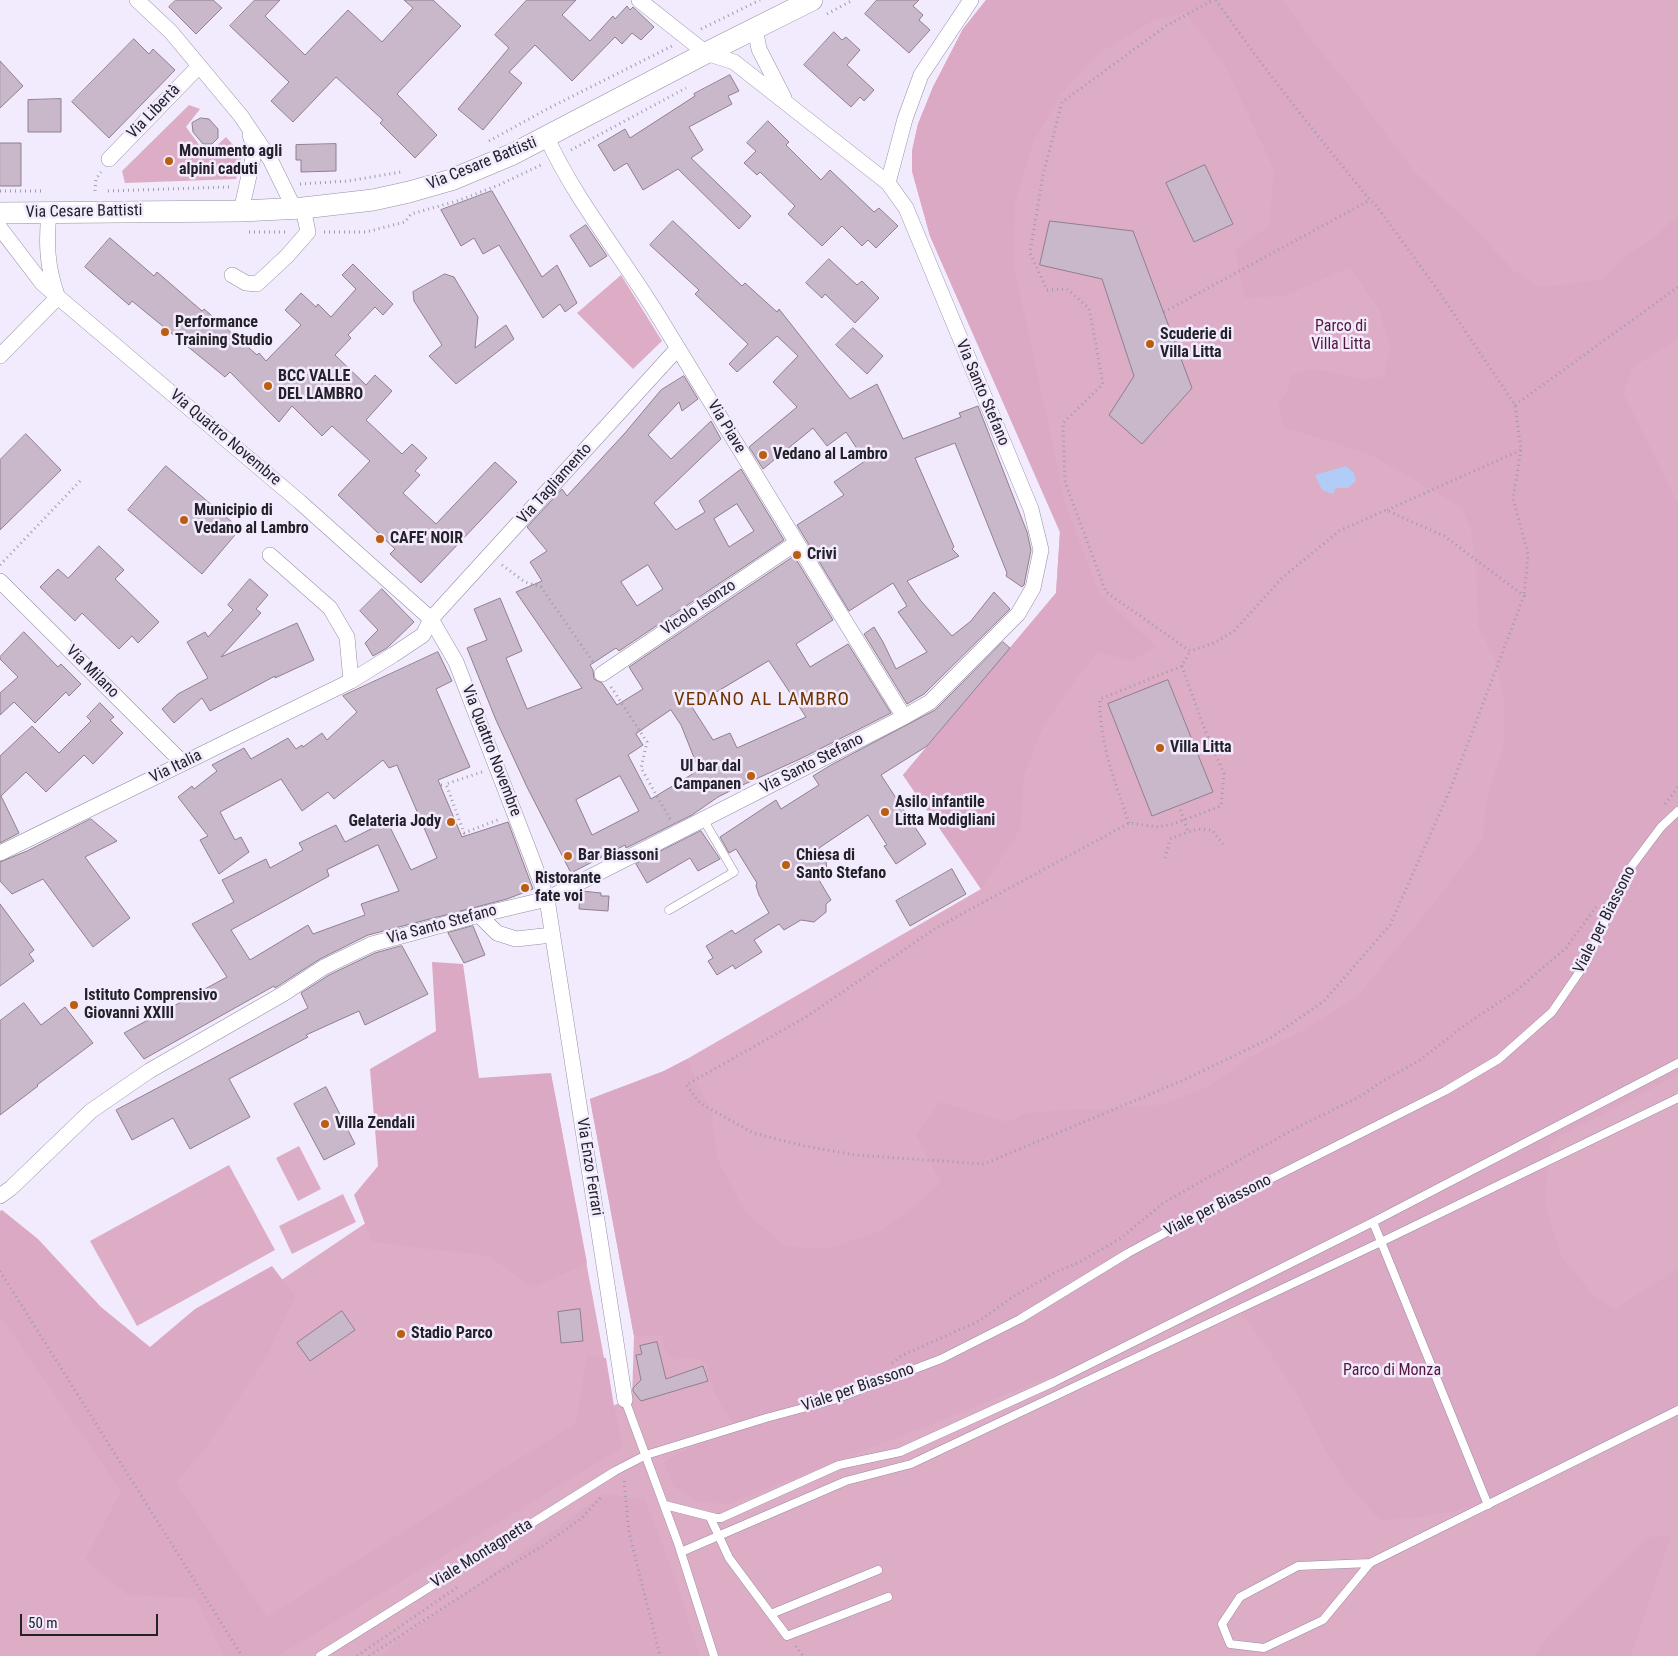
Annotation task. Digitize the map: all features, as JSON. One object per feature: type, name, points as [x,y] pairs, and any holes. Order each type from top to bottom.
[{"type":"main road","name":"Via Cesare Battisti","points":[[0,213],[241,211],[299,208],[373,200],[451,180],[547,138],[706,53],[812,0]]},
{"type":"street","points":[[138,0],[171,32],[241,116],[270,159],[283,185],[299,208],[308,232],[287,256],[257,284],[246,283],[232,275]]},
{"type":"street","points":[[639,0],[706,53]]},
{"type":"street","points":[[888,182],[905,119],[921,75],[971,0]]},
{"type":"street","points":[[755,28],[759,49],[786,102]]},
{"type":"street","name":"Via Santo Stefano","points":[[0,1196],[23,1177],[91,1111],[149,1072],[283,994],[324,967],[372,944],[478,915],[547,899],[930,702],[1018,614],[1033,588],[1041,550],[1031,509],[906,208],[888,182],[786,102],[734,62],[706,53]]},
{"type":"street","name":"Via Libertà","points":[[109,159],[199,66]]},
{"type":"street","points":[[241,116],[255,149],[241,211]]},
{"type":"street","name":"Via Piave","points":[[547,138],[556,158],[587,209],[650,301],[796,543],[904,717]]},
{"type":"street","points":[[0,356],[58,297],[48,263],[47,233],[49,213]]},
{"type":"street","name":"Via Quattro Novembre","points":[[0,228],[42,283],[293,495],[431,619],[456,662],[497,766],[547,899],[552,934]]},
{"type":"street","name":"Via Tagliamento","points":[[431,619],[678,348]]},
{"type":"street","name":"Vicolo Isonzo","points":[[602,674],[796,543]]},
{"type":"street","points":[[270,555],[330,608],[347,637],[351,680]]},
{"type":"street","name":"Via Milano","points":[[0,581],[183,764]]},
{"type":"street","name":"Via Italia","points":[[0,853],[351,680],[423,635],[431,619]]},
{"type":"street","points":[[478,915],[497,933],[516,939],[552,934]]},
{"type":"street","name":"Via Enzo Ferrari","points":[[552,934],[625,1400]]},
{"type":"lane","name":"Viale per Biassono","points":[[646,1455],[766,1418],[833,1400],[941,1359],[1020,1319],[1128,1253],[1187,1220],[1444,1091],[1499,1059],[1552,1012],[1587,960],[1628,870],[1661,827],[1678,812]]},
{"type":"lane","points":[[668,910],[734,872],[703,819]]},
{"type":"lane","points":[[665,1505],[710,1517],[721,1518],[839,1465],[900,1452],[1054,1382],[1373,1222],[1678,1063]]},
{"type":"lane","points":[[681,1552],[846,1481],[911,1464],[1381,1242],[1678,1098]]},
{"type":"lane","points":[[1373,1222],[1488,1504]]},
{"type":"lane","points":[[625,1400],[665,1505],[714,1656]]},
{"type":"lane","points":[[1370,1564],[1298,1566],[1240,1597],[1222,1624],[1230,1644],[1264,1648],[1323,1620],[1370,1564],[1678,1410]]},
{"type":"lane","name":"Viale Montagnetta","points":[[320,1656],[615,1471],[646,1455]]},
{"type":"lane","points":[[710,1517],[729,1558],[787,1636],[888,1597]]},
{"type":"lane","points":[[771,1614],[878,1570]]},
{"type":"path","points":[[483,144],[687,38],[694,32],[760,0]]},
{"type":"path","points":[[1182,666],[1203,725],[1224,774],[1221,806],[1173,824],[1158,827],[1129,822],[936,928],[806,1017],[686,1085],[700,1103],[753,1133],[806,1146],[855,1155],[984,1164],[1186,1080],[1269,1039],[1324,1001],[1390,925],[1450,790],[1524,596],[1528,554],[1513,498],[1521,450],[1515,405],[1437,289],[1375,204],[1247,45],[1215,0],[1166,26],[1062,102],[1043,176],[1030,254],[1047,290],[1067,289],[1089,308],[1103,384],[1063,424],[1065,482],[1106,592],[1190,651]]},
{"type":"path","points":[[283,185],[348,181],[403,171]]},
{"type":"path","points":[[95,191],[246,186]]},
{"type":"path","points":[[0,191],[47,191]]},
{"type":"path","points":[[1164,312],[1370,200]]},
{"type":"path","points":[[1515,405],[1678,287]]},
{"type":"path","points":[[1129,822],[1105,748],[1100,718],[1100,698],[1182,666],[1190,651],[1214,643],[1234,630],[1282,578],[1339,531],[1521,450]]},
{"type":"path","points":[[0,565],[82,479]]},
{"type":"path","points":[[1386,510],[1444,536],[1524,596]]},
{"type":"path","points":[[490,555],[525,582],[541,587],[602,674],[647,742],[641,768],[677,832]]},
{"type":"path","points":[[441,785],[497,766]]},
{"type":"path","points":[[446,784],[464,833],[515,813]]},
{"type":"path","points":[[1179,805],[1188,832]]},
{"type":"path","points":[[1165,858],[1170,839],[1199,829],[1212,830],[1223,844]]},
{"type":"path","points":[[888,1366],[900,1356],[979,1321],[1014,1296],[1121,1238],[1163,1203],[1306,1123],[1361,1096],[1420,1060],[1516,990],[1566,948]]},
{"type":"path","points":[[0,1271],[242,1656]]},
{"type":"path","points":[[623,1474],[629,1532],[660,1656]]},
{"type":"path","points":[[369,1656],[489,1578],[541,1547],[582,1518],[605,1492]]},
{"type":"green space","points":[[986,0],[1678,0],[1678,1656],[0,1656],[0,1253],[95,1406],[555,1095],[613,1406],[632,1399],[634,1336],[590,1099],[664,1071],[687,1059],[981,889],[903,775],[1056,593],[1060,532],[930,236],[912,171],[912,151],[918,124],[933,87],[963,29]]},
{"type":"green space","name":"Parco di Monza","points":[[986,0],[1283,0],[1315,45],[1349,85],[1414,171],[1514,271],[1541,287],[1604,279],[1626,255],[1654,238],[1678,215],[1678,339],[1633,367],[1623,393],[1678,503],[1678,1075],[1553,1140],[1549,1153],[1545,1203],[1561,1256],[1593,1295],[1614,1309],[1678,1269],[1678,1410],[1488,1505],[1422,1517],[1380,1520],[1350,1488],[1325,1450],[1295,1391],[1265,1345],[1234,1304],[729,1504],[700,1502],[674,1487],[664,1463],[689,1448],[738,1428],[717,1398],[710,1381],[706,1363],[691,1357],[677,1360],[670,1357],[663,1346],[663,1336],[634,1336],[590,1099],[664,1071],[687,1059],[711,1113],[718,1160],[745,1212],[785,1246],[828,1249],[882,1230],[919,1203],[941,1183],[916,1134],[940,1102],[1007,1122],[1026,1113],[1111,1109],[1164,1104],[1209,1086],[1250,1057],[1300,1032],[1357,997],[1434,903],[1483,838],[1486,802],[1504,744],[1504,703],[1496,662],[1478,626],[1476,567],[1471,529],[1461,507],[1371,455],[1284,427],[1278,404],[1288,390],[1292,375],[1312,369],[1338,373],[1363,380],[1384,376],[1390,346],[1379,310],[1350,267],[1284,296],[1245,298],[1235,249],[1269,226],[1274,170],[1224,64],[1185,12],[1154,20],[1098,54],[1060,95],[1033,143],[1015,203],[1014,266],[1066,506],[1099,593],[1156,647],[1131,661],[1098,652],[1070,687],[1043,727],[1024,775],[1021,828],[981,889],[903,775],[1056,593],[1060,532],[930,236],[912,171],[912,151],[918,124],[933,87],[963,29]]},
{"type":"green space","points":[[189,105],[200,109],[186,127],[200,146],[213,149],[226,137],[242,155],[236,179],[125,183],[122,171]]},
{"type":"green space","points":[[621,275],[662,341],[633,369],[577,313]]},
{"type":"green space","points":[[432,962],[463,964],[479,1078],[551,1073],[587,1263],[533,1288],[489,1256],[372,1242],[354,1195],[378,1166],[370,1069],[436,1031]]},
{"type":"green space","points":[[299,1146],[321,1189],[298,1201],[276,1158]]},
{"type":"green space","points":[[229,1165],[275,1250],[137,1326],[90,1241]]},
{"type":"green space","points":[[343,1194],[356,1222],[292,1254],[279,1226]]},
{"type":"green space","points":[[2,1210],[38,1239],[101,1307],[150,1347],[195,1309],[272,1266],[295,1296],[268,1354],[207,1446],[176,1482],[267,1617],[576,1423],[587,1355],[606,1358],[623,1447],[278,1656],[223,1656],[196,1598],[128,1595],[85,1560],[121,1491],[0,1316],[0,1211]]},
{"type":"green space","points":[[604,1494],[645,1499],[676,1581],[700,1656],[380,1656],[399,1640]]},
{"type":"green space","points":[[1671,1536],[1631,1656],[1534,1656],[1547,1637],[1648,1537]]},
{"type":"water","points":[[1346,466],[1354,473],[1356,481],[1348,488],[1336,488],[1333,494],[1322,490],[1315,475]]},
{"type":"building","points":[[176,0],[213,0],[222,8],[196,34],[169,7]]},
{"type":"building","points":[[255,0],[280,0],[265,16],[305,55],[348,10],[382,42],[413,8],[404,0],[433,0],[461,26],[397,94],[437,135],[415,158],[380,123],[383,120],[336,77],[293,122],[271,101],[289,82],[230,26]]},
{"type":"building","points":[[527,0],[576,0],[562,15],[590,41],[613,16],[615,19],[627,6],[630,10],[633,7],[654,27],[641,40],[632,33],[622,44],[615,37],[572,81],[535,45],[509,72],[522,83],[483,130],[458,109],[509,48],[495,35]]},
{"type":"building","points":[[877,0],[919,0],[913,6],[923,15],[919,20],[930,30],[909,53],[865,14]]},
{"type":"building","points":[[834,32],[842,40],[846,37],[860,50],[847,65],[874,90],[864,101],[860,97],[851,107],[804,65]]},
{"type":"building","points":[[134,39],[149,54],[153,49],[175,70],[109,138],[72,102]]},
{"type":"building","points":[[0,61],[23,86],[0,108]]},
{"type":"building","points":[[730,75],[739,91],[728,96],[732,104],[689,127],[703,150],[691,158],[751,216],[739,229],[678,169],[643,190],[627,163],[614,171],[598,145],[625,129],[630,138],[695,96],[694,94]]},
{"type":"building","points":[[61,99],[61,132],[28,132],[28,100]]},
{"type":"building","points":[[201,118],[209,119],[218,129],[218,138],[212,144],[203,144],[193,132],[192,123]]},
{"type":"building","points":[[768,121],[789,142],[786,145],[821,180],[830,170],[874,212],[879,208],[898,226],[876,248],[868,240],[862,246],[842,226],[822,246],[788,214],[795,206],[760,172],[757,175],[744,163],[756,151],[747,143]]},
{"type":"building","points":[[0,143],[21,143],[21,186],[0,186]]},
{"type":"building","points":[[336,144],[336,171],[301,172],[301,160],[296,160],[296,145]]},
{"type":"building","points":[[1205,165],[1233,224],[1194,242],[1166,183]]},
{"type":"building","points":[[492,191],[542,277],[557,265],[577,303],[565,312],[560,304],[543,318],[499,245],[483,254],[474,238],[461,246],[441,210]]},
{"type":"building","points":[[673,221],[742,286],[745,283],[777,312],[779,309],[850,399],[877,384],[903,439],[961,417],[959,413],[978,406],[1027,532],[1031,550],[1024,585],[1022,587],[1006,576],[1007,573],[955,443],[915,458],[954,547],[952,549],[959,556],[907,581],[921,601],[952,636],[971,621],[994,592],[1010,609],[924,694],[907,704],[864,634],[874,627],[896,669],[927,652],[898,612],[907,606],[893,583],[849,611],[797,525],[844,495],[834,482],[865,461],[846,432],[827,446],[813,428],[763,469],[749,447],[797,407],[773,382],[798,356],[777,336],[737,372],[729,364],[748,344],[695,294],[699,290],[650,245]]},
{"type":"building","name":"Scuderie di Villa Litta","points":[[1050,221],[1133,231],[1192,388],[1142,444],[1109,415],[1134,376],[1102,279],[1040,265]]},
{"type":"building","points":[[586,225],[607,256],[590,267],[570,236]]},
{"type":"building","points":[[110,238],[154,276],[157,272],[202,311],[204,309],[257,355],[259,353],[266,361],[301,325],[285,310],[301,293],[316,307],[318,304],[331,317],[356,289],[342,275],[353,264],[393,304],[383,315],[375,307],[348,335],[351,338],[335,355],[366,385],[375,375],[392,391],[366,420],[402,454],[412,444],[427,458],[415,471],[420,475],[403,493],[436,524],[495,462],[517,482],[421,583],[390,554],[395,549],[338,495],[370,461],[332,426],[322,436],[292,406],[279,422],[230,372],[225,377],[132,301],[129,305],[85,267]]},
{"type":"building","points":[[829,259],[857,285],[862,281],[879,298],[855,323],[825,294],[822,298],[806,283]]},
{"type":"building","points":[[445,274],[454,277],[478,317],[475,348],[506,325],[514,339],[456,384],[429,356],[442,345],[414,301],[413,292]]},
{"type":"building","points":[[853,328],[883,356],[867,374],[836,345]]},
{"type":"building","points":[[684,376],[698,399],[682,411],[679,402],[648,435],[671,459],[711,421],[721,439],[654,503],[676,530],[705,512],[699,501],[741,469],[784,540],[619,651],[616,648],[590,665],[593,670],[594,679],[602,683],[617,705],[643,689],[629,667],[794,556],[833,620],[796,644],[810,667],[848,644],[891,713],[800,759],[718,797],[692,815],[626,848],[625,845],[571,873],[527,787],[496,720],[467,648],[487,640],[474,609],[500,598],[522,651],[506,658],[527,709],[582,688],[516,592],[542,581],[530,562],[547,551],[527,527],[562,489],[567,496],[625,433],[661,390]],"holes":[[[737,504],[754,531],[729,547],[714,519]],[[648,565],[663,589],[637,606],[621,582]],[[769,661],[806,717],[737,748],[730,733],[713,740],[692,707]],[[671,710],[681,725],[699,770],[651,799],[628,755],[643,745],[636,734]],[[620,776],[639,811],[592,835],[576,800]]]},
{"type":"building","points":[[26,434],[61,470],[0,530],[0,460]]},
{"type":"building","name":"Municipio di Vedano al Lambro","points":[[166,466],[240,529],[202,574],[128,510]]},
{"type":"building","points":[[99,546],[124,570],[115,579],[159,622],[138,643],[132,636],[119,649],[82,613],[75,621],[40,587],[58,569],[68,578]]},
{"type":"building","points":[[250,579],[268,595],[256,609],[261,613],[221,657],[297,623],[314,660],[275,678],[275,676],[210,711],[202,698],[174,723],[162,709],[178,694],[208,678],[187,642],[205,632],[208,637],[233,610],[228,605]]},
{"type":"building","points":[[382,589],[414,622],[387,648],[373,656],[365,643],[378,630],[360,611]]},
{"type":"building","points":[[24,632],[58,667],[61,664],[81,684],[69,696],[66,692],[35,723],[14,702],[0,715],[0,693],[18,677],[0,657]]},
{"type":"building","points":[[1003,642],[1010,648],[927,746],[881,775],[926,844],[896,864],[884,846],[887,845],[868,815],[819,848],[826,861],[827,870],[819,880],[831,900],[826,904],[826,912],[814,922],[801,920],[784,930],[779,924],[754,940],[762,952],[735,969],[733,965],[717,975],[708,961],[713,958],[706,946],[732,930],[735,934],[769,913],[759,895],[757,883],[736,849],[729,853],[720,837],[776,800],[781,809],[819,785],[813,776],[935,710]]},
{"type":"building","points":[[438,652],[452,681],[436,689],[470,767],[438,780],[462,837],[508,822],[533,889],[507,899],[368,935],[320,959],[275,988],[274,986],[144,1059],[124,1033],[227,977],[192,924],[234,902],[222,880],[266,859],[270,868],[303,850],[299,843],[336,825],[345,842],[387,821],[411,870],[437,858],[397,765],[389,768],[383,760],[334,799],[328,792],[302,811],[281,779],[220,812],[235,840],[241,837],[249,852],[219,874],[200,840],[208,836],[178,797],[192,786],[194,789],[217,771],[212,765],[244,748],[251,759],[288,738],[296,749],[302,745],[303,747],[322,733],[327,740],[357,712],[343,696]],"holes":[[[378,845],[399,891],[361,904],[365,915],[313,934],[308,925],[250,960],[231,930],[329,876],[327,870]]]},
{"type":"building","name":"Villa Litta","points":[[1168,680],[1213,792],[1152,816],[1108,704]]},
{"type":"building","points":[[100,703],[114,717],[110,720],[123,733],[93,764],[84,755],[46,792],[26,772],[1,796],[19,833],[0,843],[0,756],[32,726],[59,753],[91,721],[87,717]]},
{"type":"building","points":[[91,819],[117,841],[85,857],[130,918],[93,947],[43,879],[12,894],[0,881],[0,862],[27,851]]},
{"type":"building","points":[[701,831],[720,859],[698,871],[690,858],[647,883],[636,864]]},
{"type":"building","points":[[952,869],[966,894],[910,926],[896,901]]},
{"type":"building","points":[[582,891],[609,896],[608,911],[579,909],[580,893]]},
{"type":"building","points":[[0,904],[34,950],[29,954],[34,961],[0,986]]},
{"type":"building","points":[[473,926],[485,955],[464,963],[448,933]]},
{"type":"building","points":[[402,946],[428,994],[365,1025],[359,1011],[306,1035],[308,1037],[229,1079],[250,1117],[190,1149],[173,1118],[132,1140],[116,1110],[308,1008],[301,993],[329,975],[375,953]]},
{"type":"building","points":[[24,1003],[41,1025],[65,1007],[93,1043],[0,1115],[0,1021]]},
{"type":"building","name":"Villa Zendali","points":[[326,1087],[355,1144],[324,1160],[294,1104]]},
{"type":"building","points":[[580,1309],[583,1341],[561,1343],[558,1312]]},
{"type":"building","points":[[342,1311],[355,1330],[310,1361],[297,1343]]},
{"type":"building","points":[[657,1342],[666,1379],[703,1366],[708,1381],[641,1401],[633,1391],[633,1388],[641,1380],[636,1355],[642,1354],[640,1346]]},
{"type":"place","name":"Monumento agli alpini caduti","points":[[169,161]]},
{"type":"place","name":"Performance Training Studio","points":[[165,332]]},
{"type":"place","name":"Scuderie di Villa Litta","points":[[1150,344]]},
{"type":"place","name":"BCC VALLE DEL LAMBRO","points":[[268,386]]},
{"type":"place","name":"Vedano al Lambro","points":[[763,455]]},
{"type":"place","name":"Municipio di Vedano al Lambro","points":[[184,520]]},
{"type":"place","name":"CAFE' NOIR","points":[[380,539]]},
{"type":"place","name":"Crivi","points":[[797,555]]},
{"type":"place","name":"Villa Litta","points":[[1160,748]]},
{"type":"place","name":"Ul bar dal Campanen","points":[[751,776]]},
{"type":"place","name":"Asilo infantile Litta Modigliani","points":[[885,812]]},
{"type":"place","name":"Gelateria Jody","points":[[451,822]]},
{"type":"place","name":"Bar Biassoni","points":[[568,856]]},
{"type":"place","name":"Chiesa di Santo Stefano","points":[[786,865]]},
{"type":"place","name":"Ristorante fate voi","points":[[525,888]]},
{"type":"place","name":"Istituto Comprensivo Giovanni XXIII","points":[[74,1005]]},
{"type":"place","name":"Villa Zendali","points":[[325,1124]]},
{"type":"place","name":"Stadio Parco","points":[[401,1334]]},
{"type":"district","name":"VEDANO AL LAMBRO","points":[[762,700]]},
{"type":"park label","name":"Parco di Villa Litta","points":[[1341,336]]}]
